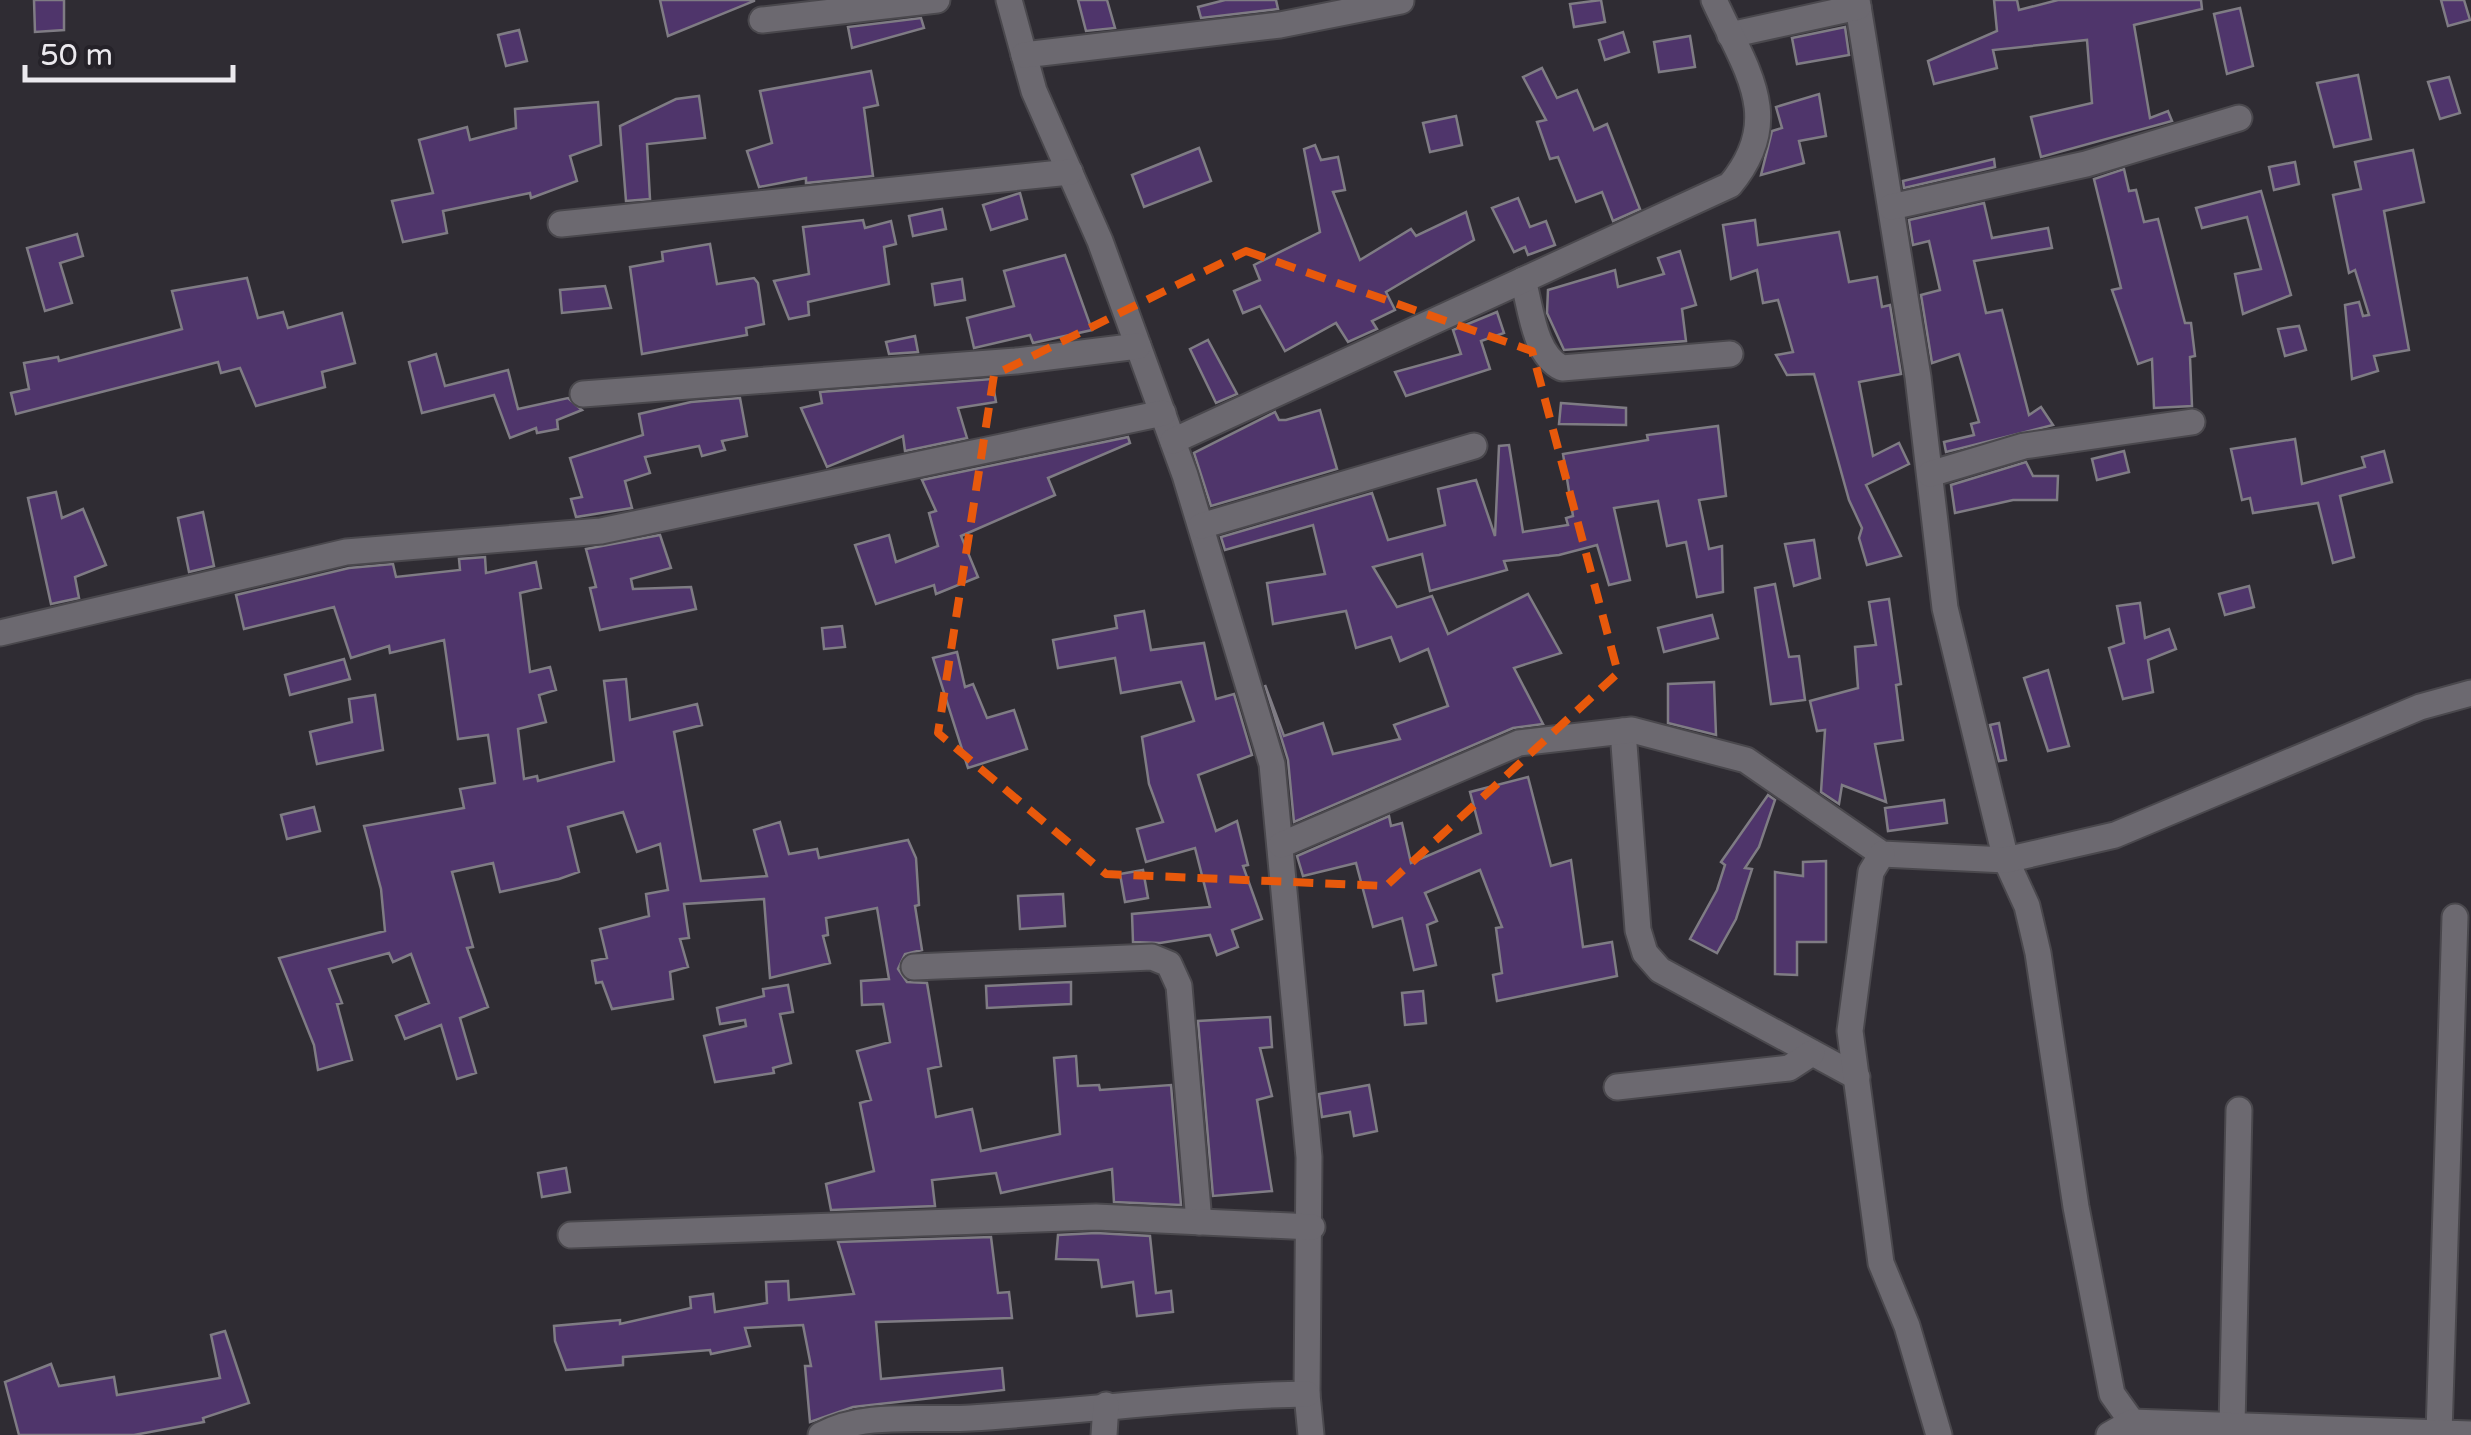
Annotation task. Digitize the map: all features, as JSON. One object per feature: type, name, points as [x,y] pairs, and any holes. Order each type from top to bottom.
[{"type":"street","points":[[762,20],[937,0]]},
{"type":"street","points":[[1009,0],[1034,90],[1070,172],[1173,441],[1272,764],[1312,1227],[1307,1394],[1312,1435]]},
{"type":"street","points":[[1173,441],[1730,184],[1751,159],[1760,124],[1753,87],[1714,0]]},
{"type":"street","points":[[1024,56],[1280,25],[1401,1]]},
{"type":"street","points":[[1730,35],[1858,3],[1930,474],[1945,608],[2006,860],[2027,906],[2048,1002],[2076,1207],[2112,1394],[2133,1428]]},
{"type":"street","points":[[1891,207],[2086,164],[2239,118]]},
{"type":"street","points":[[562,224],[1070,172]]},
{"type":"street","points":[[1523,280],[1542,346],[1551,363],[1562,368],[1730,354]]},
{"type":"street","points":[[583,394],[1016,361],[1138,346]]},
{"type":"street","points":[[0,633],[346,552],[601,531],[1163,413]]},
{"type":"street","points":[[1930,474],[2024,446],[2192,422]]},
{"type":"street","points":[[1201,526],[1474,446]]},
{"type":"street","points":[[1282,845],[1518,742],[1623,731],[1746,760],[1882,854],[2006,860],[2114,835],[2420,707],[2471,694]]},
{"type":"street","points":[[1623,731],[1638,930],[1646,952],[1660,970],[1856,1078]]},
{"type":"street","points":[[1882,854],[1871,872],[1850,1031],[1881,1263],[1907,1326],[1940,1435]]},
{"type":"street","points":[[2439,1434],[2455,917]]},
{"type":"street","points":[[914,967],[1152,956],[1169,964],[1180,986],[1199,1222]]},
{"type":"street","points":[[1617,1087],[1790,1068],[1812,1053]]},
{"type":"street","points":[[2232,1426],[2240,1110]]},
{"type":"street","points":[[570,1235],[881,1221],[1096,1217],[1312,1227]]},
{"type":"street","points":[[821,1435],[844,1423],[972,1418],[1106,1405],[1307,1394]]},
{"type":"street","points":[[1104,1435],[1106,1405]]},
{"type":"street","points":[[2109,1435],[2133,1428],[2232,1426],[2471,1434]]},
{"type":"highlighted area","points":[[1246,251],[1532,351],[1618,673],[1386,886],[1106,874],[938,733],[994,375]]},
{"type":"building","points":[[34,0],[64,0],[64,30],[35,32]]},
{"type":"building","points":[[660,0],[754,0],[754,1],[668,36]]},
{"type":"building","points":[[1078,0],[1107,0],[1115,28],[1086,31]]},
{"type":"building","points":[[1225,0],[1276,0],[1278,9],[1201,18],[1198,7]]},
{"type":"building","points":[[1601,0],[1605,22],[1574,27],[1570,4]]},
{"type":"building","points":[[1994,0],[2017,0],[2019,10],[2058,0],[2201,0],[2202,9],[2134,25],[2150,118],[2168,111],[2172,121],[2041,157],[2031,117],[2092,103],[2087,40],[1993,50],[1997,68],[1934,84],[1928,61],[1997,31]]},
{"type":"building","points":[[2441,0],[2464,0],[2470,20],[2448,26]]},
{"type":"building","points":[[2240,8],[2253,66],[2227,74],[2214,14]]},
{"type":"building","points":[[921,18],[924,28],[852,48],[848,27]]},
{"type":"building","points":[[1845,27],[1849,55],[1797,64],[1792,38]]},
{"type":"building","points":[[519,30],[527,61],[506,66],[498,35]]},
{"type":"building","points":[[1623,32],[1629,52],[1605,60],[1599,40]]},
{"type":"building","points":[[1690,36],[1695,67],[1659,72],[1654,42]]},
{"type":"building","points":[[1542,68],[1557,98],[1577,90],[1594,130],[1607,124],[1640,209],[1613,221],[1602,192],[1576,202],[1558,157],[1550,159],[1537,122],[1546,120],[1523,77]]},
{"type":"building","points":[[871,71],[878,105],[864,108],[873,176],[806,183],[806,178],[759,187],[747,151],[772,143],[760,91]]},
{"type":"building","points":[[2358,75],[2371,139],[2334,147],[2317,83]]},
{"type":"building","points":[[2449,77],[2460,113],[2440,119],[2428,82]]},
{"type":"building","points":[[1819,94],[1826,136],[1799,141],[1804,163],[1761,175],[1772,131],[1782,128],[1776,107]]},
{"type":"building","points":[[699,96],[705,138],[647,144],[650,199],[626,201],[620,126],[676,99]]},
{"type":"building","points":[[598,102],[601,145],[570,156],[577,181],[531,198],[530,193],[443,211],[447,233],[403,242],[392,201],[433,193],[419,140],[467,127],[470,140],[516,128],[515,109]]},
{"type":"building","points":[[1456,116],[1462,145],[1430,152],[1423,123]]},
{"type":"building","points":[[1315,145],[1321,160],[1338,157],[1345,190],[1333,192],[1360,260],[1411,229],[1416,236],[1466,212],[1474,240],[1386,292],[1395,310],[1372,321],[1377,329],[1348,342],[1336,323],[1285,351],[1260,306],[1243,313],[1234,291],[1260,280],[1254,265],[1320,232],[1304,149]]},
{"type":"building","points":[[1199,148],[1211,181],[1144,207],[1132,175]]},
{"type":"building","points":[[2413,150],[2424,202],[2384,211],[2409,350],[2374,356],[2378,371],[2352,379],[2345,305],[2359,302],[2363,316],[2369,315],[2355,270],[2349,273],[2333,195],[2361,189],[2355,162]]},
{"type":"building","points":[[1994,159],[1995,167],[1904,188],[1903,181]]},
{"type":"building","points":[[2295,162],[2299,184],[2274,190],[2269,167]]},
{"type":"building","points":[[2124,169],[2129,191],[2136,190],[2144,222],[2158,219],[2185,323],[2191,323],[2195,356],[2190,357],[2192,406],[2154,408],[2152,359],[2138,364],[2112,290],[2121,288],[2094,179]]},
{"type":"building","points":[[2261,191],[2291,295],[2243,314],[2235,274],[2261,269],[2247,217],[2202,228],[2196,208]]},
{"type":"building","points":[[1020,193],[1027,219],[991,230],[983,205]]},
{"type":"building","points":[[1518,198],[1530,227],[1546,221],[1555,245],[1528,255],[1525,247],[1514,252],[1492,208]]},
{"type":"building","points":[[1984,203],[1992,238],[2048,228],[2052,248],[1974,261],[1986,313],[2002,310],[2029,415],[2041,407],[2053,425],[1946,452],[1944,442],[1974,435],[1971,424],[1979,422],[1959,354],[1932,363],[1921,295],[1940,290],[1929,241],[1913,245],[1909,220]]},
{"type":"building","points":[[942,209],[946,229],[913,236],[909,216]]},
{"type":"building","points":[[863,220],[865,228],[891,221],[896,244],[884,247],[889,284],[808,302],[809,315],[789,319],[774,281],[809,274],[803,227]]},
{"type":"building","points":[[1755,220],[1758,245],[1839,232],[1849,282],[1877,277],[1882,307],[1890,305],[1901,374],[1859,382],[1873,456],[1899,443],[1909,464],[1866,485],[1901,556],[1867,565],[1859,538],[1862,528],[1849,500],[1814,374],[1787,375],[1776,355],[1793,352],[1778,300],[1763,303],[1757,270],[1731,279],[1723,225]]},
{"type":"building","points":[[77,234],[83,256],[60,263],[72,303],[45,311],[27,248]]},
{"type":"building","points":[[710,244],[717,284],[754,278],[758,283],[764,324],[746,328],[747,335],[642,354],[630,267],[663,261],[662,252]]},
{"type":"building","points":[[1680,251],[1696,305],[1682,309],[1686,341],[1564,350],[1547,313],[1548,290],[1615,270],[1618,287],[1664,274],[1658,258]]},
{"type":"building","points":[[1065,255],[1092,330],[1033,343],[1030,335],[974,348],[967,318],[1014,306],[1004,271]]},
{"type":"building","points":[[247,278],[258,318],[283,312],[288,328],[342,313],[355,363],[322,372],[325,387],[256,406],[240,368],[221,373],[218,362],[16,414],[11,393],[29,389],[24,363],[58,357],[59,361],[182,329],[172,291]]},
{"type":"building","points":[[962,279],[965,300],[935,305],[932,284]]},
{"type":"building","points":[[605,286],[611,308],[562,313],[560,290]]},
{"type":"building","points":[[1497,312],[1504,333],[1481,341],[1490,369],[1406,396],[1395,372],[1461,354],[1453,330]]},
{"type":"building","points":[[2299,326],[2306,350],[2285,356],[2278,329]]},
{"type":"building","points":[[915,336],[918,352],[889,354],[886,342]]},
{"type":"building","points":[[1208,340],[1237,394],[1216,403],[1190,349]]},
{"type":"building","points":[[436,354],[445,386],[508,370],[518,409],[568,398],[582,410],[557,420],[558,429],[537,433],[536,428],[510,438],[494,395],[422,413],[409,362]]},
{"type":"building","points":[[992,379],[996,402],[958,408],[967,438],[905,451],[903,436],[827,467],[801,408],[822,403],[820,392]]},
{"type":"building","points":[[740,398],[747,436],[722,441],[725,450],[702,456],[699,446],[645,457],[650,473],[625,481],[632,508],[576,517],[571,499],[582,497],[570,458],[643,435],[639,414],[691,402]]},
{"type":"building","points":[[1561,403],[1626,408],[1626,425],[1559,424]]},
{"type":"building","points":[[1320,410],[1337,469],[1211,506],[1194,453],[1275,412],[1279,420],[1286,420]]},
{"type":"building","points":[[1718,426],[1726,496],[1699,500],[1709,549],[1722,546],[1723,592],[1697,597],[1686,542],[1667,546],[1658,501],[1614,508],[1630,580],[1609,585],[1597,545],[1559,555],[1504,561],[1507,570],[1430,591],[1422,554],[1373,567],[1397,607],[1432,596],[1448,634],[1528,594],[1561,653],[1514,668],[1543,724],[1513,728],[1294,822],[1288,760],[1265,685],[1284,736],[1323,723],[1333,754],[1400,739],[1394,725],[1448,706],[1428,649],[1400,661],[1391,637],[1356,648],[1346,611],[1273,624],[1267,583],[1325,574],[1313,525],[1225,550],[1221,537],[1372,493],[1388,540],[1445,525],[1438,489],[1476,480],[1495,536],[1499,446],[1509,445],[1523,532],[1568,525],[1566,518],[1573,516],[1563,454],[1648,440],[1647,435]]},
{"type":"building","points":[[1128,437],[1130,443],[1048,478],[1055,495],[961,536],[978,577],[936,594],[934,585],[876,604],[855,545],[889,535],[896,562],[938,546],[929,513],[936,511],[922,480]]},
{"type":"building","points":[[2295,439],[2302,484],[2365,467],[2362,457],[2384,451],[2392,482],[2340,496],[2354,557],[2333,563],[2318,503],[2253,513],[2250,498],[2242,500],[2231,449]]},
{"type":"building","points":[[2124,451],[2129,472],[2097,480],[2092,459]]},
{"type":"building","points":[[2026,462],[2033,476],[2058,476],[2057,500],[2013,500],[1955,513],[1951,485]]},
{"type":"building","points":[[56,492],[62,518],[83,509],[106,565],[75,577],[79,598],[51,604],[28,498]]},
{"type":"building","points":[[203,512],[214,566],[189,572],[178,518]]},
{"type":"building","points":[[660,535],[671,568],[631,579],[633,589],[691,587],[696,609],[600,630],[590,588],[596,587],[586,549]]},
{"type":"building","points":[[1814,540],[1820,578],[1794,586],[1785,544]]},
{"type":"building","points":[[485,557],[486,573],[536,562],[541,588],[520,593],[530,672],[550,667],[556,690],[539,695],[546,722],[518,729],[524,779],[537,776],[538,781],[614,761],[604,681],[626,679],[630,720],[697,704],[702,725],[674,732],[701,881],[767,876],[754,830],[780,822],[789,854],[817,849],[819,858],[908,840],[916,858],[919,905],[915,906],[922,950],[905,954],[898,969],[907,982],[927,983],[941,1066],[928,1069],[936,1117],[972,1109],[981,1151],[1060,1134],[1054,1058],[1076,1056],[1078,1086],[1099,1085],[1100,1090],[1171,1085],[1181,1205],[1114,1202],[1112,1169],[1001,1193],[996,1173],[932,1180],[935,1206],[831,1210],[826,1184],[874,1171],[860,1103],[871,1100],[857,1051],[890,1042],[883,1004],[862,1005],[861,981],[889,979],[877,908],[826,918],[828,935],[823,936],[830,963],[770,978],[764,899],[684,904],[689,938],[680,939],[688,967],[670,972],[673,999],[612,1009],[602,982],[596,983],[592,961],[607,958],[600,929],[649,916],[646,894],[668,890],[660,844],[637,852],[623,812],[568,827],[579,872],[500,892],[493,863],[452,872],[473,947],[467,948],[488,1007],[460,1018],[476,1073],[457,1079],[441,1025],[405,1039],[396,1016],[429,1003],[411,954],[393,962],[389,953],[329,969],[342,1003],[337,1004],[352,1060],[318,1070],[314,1045],[279,958],[385,931],[381,889],[364,826],[464,808],[460,789],[495,783],[488,735],[458,739],[444,640],[390,653],[389,646],[351,658],[334,607],[244,629],[236,595],[349,568],[393,564],[396,577],[460,570],[459,559]]},
{"type":"building","points":[[1775,584],[1789,657],[1799,656],[1805,700],[1771,704],[1755,588]]},
{"type":"building","points":[[2249,586],[2254,607],[2225,615],[2219,594]]},
{"type":"building","points":[[1889,599],[1901,684],[1896,685],[1903,740],[1875,744],[1886,802],[1842,785],[1839,804],[1821,792],[1825,730],[1817,731],[1810,701],[1858,688],[1855,647],[1876,645],[1869,602]]},
{"type":"building","points":[[2140,603],[2145,638],[2169,629],[2176,649],[2148,660],[2153,692],[2123,699],[2109,648],[2124,643],[2117,606]]},
{"type":"building","points":[[1144,611],[1151,650],[1204,643],[1216,699],[1234,694],[1252,755],[1198,775],[1216,831],[1237,821],[1248,865],[1243,866],[1262,919],[1232,930],[1238,947],[1217,955],[1210,935],[1160,943],[1133,942],[1132,914],[1210,907],[1195,848],[1146,862],[1137,829],[1163,822],[1149,784],[1142,737],[1194,721],[1181,682],[1121,693],[1115,658],[1058,668],[1053,640],[1117,628],[1115,616]]},
{"type":"building","points":[[1712,615],[1718,638],[1664,652],[1658,628]]},
{"type":"building","points":[[842,626],[845,647],[824,649],[822,628]]},
{"type":"building","points":[[957,652],[965,687],[973,684],[987,718],[1014,710],[1027,749],[968,768],[933,658]]},
{"type":"building","points":[[344,659],[350,679],[290,695],[285,675]]},
{"type":"building","points":[[2048,670],[2069,746],[2048,751],[2024,678]]},
{"type":"building","points":[[1714,682],[1716,735],[1668,723],[1668,684]]},
{"type":"building","points":[[375,695],[383,750],[317,764],[310,732],[352,722],[349,699]]},
{"type":"building","points":[[1999,723],[2006,760],[1999,761],[1990,725]]},
{"type":"building","points":[[1528,777],[1551,866],[1571,860],[1583,947],[1612,942],[1617,976],[1497,1001],[1493,975],[1502,973],[1496,928],[1502,927],[1480,870],[1425,893],[1437,921],[1427,925],[1436,965],[1414,970],[1402,918],[1373,927],[1356,863],[1303,876],[1297,856],[1389,816],[1391,826],[1402,823],[1411,863],[1481,833],[1470,792]]},
{"type":"building","points":[[1768,795],[1775,800],[1759,847],[1745,868],[1752,869],[1736,919],[1717,953],[1690,939],[1717,890],[1725,865],[1721,862]]},
{"type":"building","points":[[1944,800],[1947,823],[1888,831],[1885,808]]},
{"type":"building","points":[[314,807],[320,831],[287,839],[281,815]]},
{"type":"building","points":[[1826,861],[1826,942],[1797,942],[1797,975],[1775,974],[1775,872],[1803,876],[1803,862]]},
{"type":"building","points":[[1143,870],[1148,898],[1125,902],[1120,874]]},
{"type":"building","points":[[1063,894],[1065,926],[1020,929],[1018,896]]},
{"type":"building","points":[[1071,982],[1071,1004],[987,1008],[986,986]]},
{"type":"building","points":[[788,985],[793,1012],[780,1014],[791,1063],[773,1068],[774,1073],[715,1082],[704,1036],[746,1026],[745,1020],[720,1024],[717,1008],[764,996],[763,989]]},
{"type":"building","points":[[1423,991],[1426,1023],[1405,1025],[1402,993]]},
{"type":"building","points":[[1270,1017],[1272,1047],[1260,1048],[1272,1096],[1257,1100],[1272,1191],[1213,1196],[1198,1021]]},
{"type":"building","points":[[1369,1085],[1377,1131],[1354,1136],[1350,1112],[1322,1117],[1319,1094]]},
{"type":"building","points":[[566,1168],[570,1192],[542,1197],[538,1173]]},
{"type":"building","points":[[1058,1235],[1150,1236],[1156,1293],[1171,1291],[1173,1312],[1137,1316],[1133,1282],[1102,1287],[1098,1260],[1056,1259]]},
{"type":"building","points":[[991,1237],[998,1293],[1009,1292],[1012,1318],[876,1322],[881,1379],[1002,1368],[1004,1390],[853,1407],[810,1422],[805,1366],[811,1366],[803,1325],[745,1328],[750,1346],[711,1354],[710,1350],[623,1357],[623,1365],[566,1370],[555,1341],[554,1326],[620,1320],[620,1324],[691,1308],[690,1297],[713,1294],[715,1312],[767,1303],[766,1282],[788,1281],[789,1300],[854,1294],[838,1242]]},
{"type":"building","points":[[225,1331],[249,1403],[203,1418],[204,1422],[134,1435],[19,1435],[5,1382],[51,1364],[59,1386],[114,1377],[117,1395],[220,1378],[211,1335]]}]
